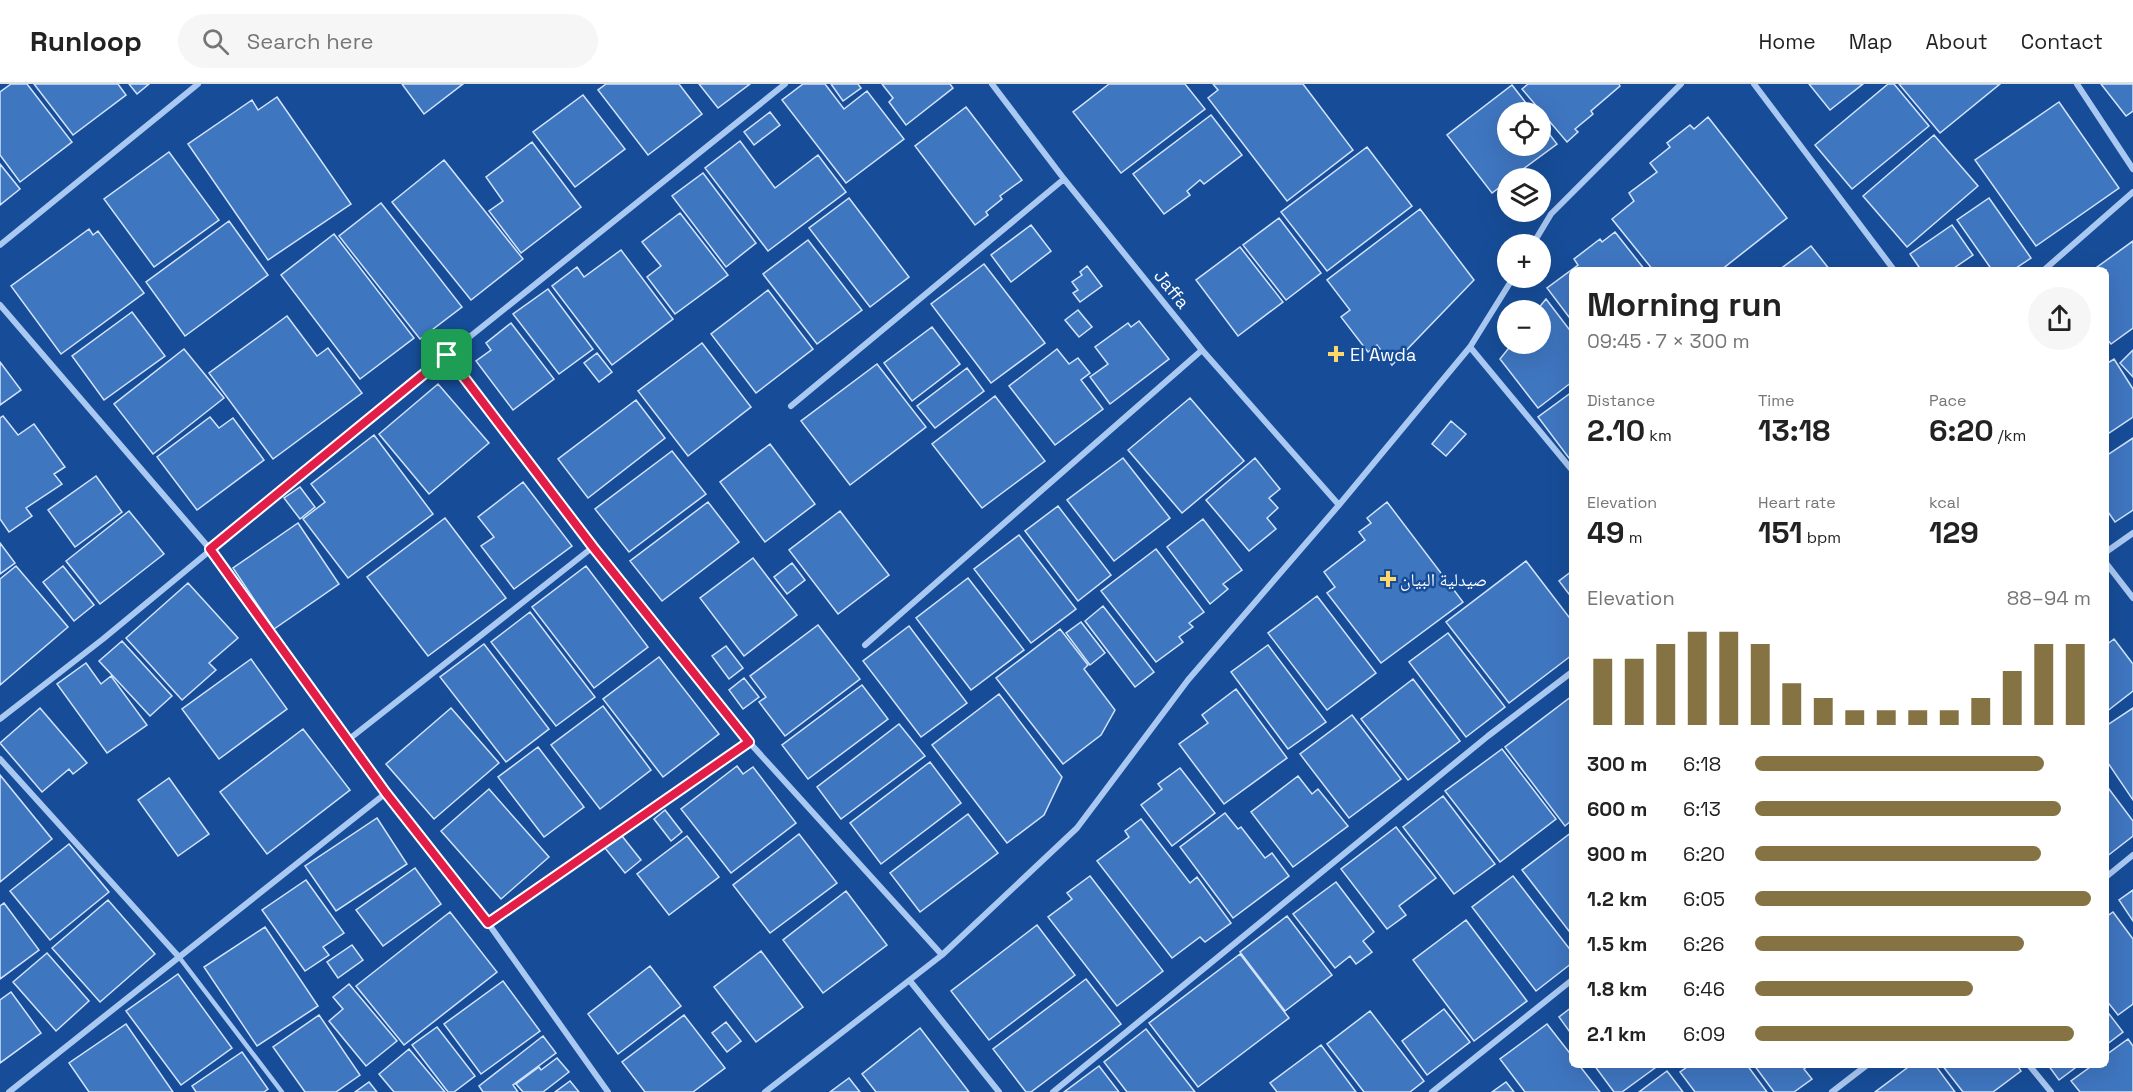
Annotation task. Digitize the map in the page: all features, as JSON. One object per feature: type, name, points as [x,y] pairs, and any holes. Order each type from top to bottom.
[{"type":"street","points":[[0,244],[198,84]]},
{"type":"street","points":[[0,719],[103,639],[447,355],[785,84]]},
{"type":"street","name":"Jaffa","points":[[992,84],[1064,179],[1202,350],[1339,505]]},
{"type":"street","points":[[1539,234],[1551,214],[1681,84]]},
{"type":"street","points":[[1754,84],[1892,267]]},
{"type":"street","points":[[2077,84],[2133,169]]},
{"type":"street","points":[[791,406],[1064,179]]},
{"type":"street","points":[[2047,267],[2133,192]]},
{"type":"street","points":[[765,1092],[942,955],[1077,828],[1188,681],[1339,505],[1470,347],[1507,288]]},
{"type":"street","points":[[0,305],[210,549],[386,793],[488,923],[608,1092]]},
{"type":"street","points":[[1470,347],[1569,466]]},
{"type":"street","points":[[865,645],[1202,350]]},
{"type":"street","points":[[447,355],[593,547],[749,742],[942,955]]},
{"type":"street","points":[[2109,550],[2133,533]]},
{"type":"street","points":[[348,740],[593,547]]},
{"type":"street","points":[[2109,567],[2133,598]]},
{"type":"street","points":[[1053,1092],[1478,744],[1569,674]]},
{"type":"street","points":[[488,923],[749,742]]},
{"type":"street","points":[[0,759],[179,957]]},
{"type":"street","points":[[9,1092],[386,793]]},
{"type":"street","points":[[2109,875],[2133,855]]},
{"type":"street","points":[[910,981],[999,1092]]},
{"type":"street","points":[[1432,1092],[1569,982]]},
{"type":"street","points":[[1832,1092],[1863,1068]]},
{"type":"street","points":[[2031,1068],[2051,1092]]},
{"type":"lane","points":[[179,957],[282,1092]]},
{"type":"building","points":[[11,84],[27,84],[72,142],[20,182],[0,155],[0,92]]},
{"type":"building","points":[[34,84],[118,84],[126,95],[73,135]]},
{"type":"building","points":[[129,84],[149,84],[137,94]]},
{"type":"building","points":[[402,84],[463,84],[424,114]]},
{"type":"building","points":[[606,84],[679,84],[702,114],[648,155],[598,90]]},
{"type":"building","points":[[699,84],[750,84],[718,108]]},
{"type":"building","points":[[803,84],[825,84],[844,109],[867,91],[904,139],[846,183],[782,100]]},
{"type":"building","points":[[831,84],[858,84],[861,88],[843,101]]},
{"type":"building","points":[[882,84],[950,84],[953,88],[906,125],[889,102],[893,98]]},
{"type":"building","points":[[1109,84],[1185,84],[1205,109],[1121,173],[1073,112]]},
{"type":"building","points":[[1213,84],[1303,84],[1353,150],[1287,201],[1208,98],[1218,90]]},
{"type":"building","points":[[1528,84],[1619,84],[1620,86],[1591,111],[1593,114],[1575,129],[1578,132],[1567,142],[1551,123],[1551,102],[1533,102],[1522,89]]},
{"type":"building","points":[[1809,84],[1863,84],[1830,110]]},
{"type":"building","points":[[1888,84],[1894,84],[1929,126],[1852,189],[1815,145]]},
{"type":"building","points":[[1899,84],[2000,84],[1940,133]]},
{"type":"building","points":[[2101,84],[2133,84],[2133,111],[2126,116]]},
{"type":"building","points":[[1512,85],[1525,102],[1497,102],[1497,156],[1541,156],[1525,168],[1497,168],[1497,189],[1492,193],[1447,135]]},
{"type":"building","points":[[583,95],[625,149],[575,187],[533,132]]},
{"type":"building","points":[[277,97],[351,204],[268,260],[188,144],[252,100],[258,110]]},
{"type":"building","points":[[2059,102],[2119,188],[2036,246],[1975,160]]},
{"type":"building","points":[[966,107],[1022,180],[1000,196],[1002,199],[986,212],[988,215],[975,225],[915,146]]},
{"type":"building","points":[[770,112],[780,125],[754,145],[744,132]]},
{"type":"building","points":[[1211,115],[1242,155],[1204,184],[1200,180],[1187,191],[1190,195],[1164,214],[1133,174]]},
{"type":"building","points":[[1708,117],[1787,218],[1725,267],[1651,267],[1612,219],[1634,201],[1629,193],[1657,172],[1650,163],[1670,147],[1667,143],[1690,125],[1694,129]]},
{"type":"building","points":[[1934,135],[1978,186],[1907,247],[1863,196]]},
{"type":"building","points":[[1551,136],[1557,144],[1551,148]]},
{"type":"building","points":[[740,141],[775,188],[818,155],[846,192],[768,251],[705,168]]},
{"type":"building","points":[[532,142],[581,207],[521,253],[489,211],[503,201],[486,177]]},
{"type":"building","points":[[1367,147],[1412,206],[1327,271],[1281,212]]},
{"type":"building","points":[[169,152],[219,220],[154,267],[104,199]]},
{"type":"building","points":[[444,160],[523,259],[471,300],[392,202]]},
{"type":"building","points":[[0,164],[20,189],[0,205]]},
{"type":"building","points":[[703,173],[756,243],[726,267],[672,196]]},
{"type":"building","points":[[849,198],[909,277],[870,307],[809,228]]},
{"type":"building","points":[[1989,198],[2031,258],[2018,267],[1990,267],[1957,220]]},
{"type":"building","points":[[381,203],[462,307],[420,339],[339,236]]},
{"type":"building","points":[[1420,209],[1474,280],[1392,365],[1377,345],[1368,352],[1341,317],[1350,310],[1327,280]]},
{"type":"building","points":[[680,213],[728,275],[675,314],[647,277],[661,266],[642,242]]},
{"type":"building","points":[[1279,218],[1321,273],[1286,300],[1243,245]]},
{"type":"building","points":[[229,221],[268,275],[185,336],[146,282]]},
{"type":"building","points":[[1031,225],[1051,251],[1011,282],[991,255]]},
{"type":"building","points":[[1952,225],[1973,255],[1955,267],[1919,267],[1910,254]]},
{"type":"building","points":[[89,229],[93,235],[98,231],[144,293],[61,354],[11,286]]},
{"type":"building","points":[[1615,232],[1643,267],[1575,267],[1578,265],[1574,259],[1600,239],[1602,242]]},
{"type":"building","points":[[334,234],[414,338],[360,379],[281,275]]},
{"type":"building","points":[[808,240],[862,310],[817,344],[763,274]]},
{"type":"building","points":[[2133,241],[2133,328],[2111,344],[2109,342],[2109,267],[2097,267]]},
{"type":"building","points":[[1811,246],[1828,267],[1783,267]]},
{"type":"building","points":[[1240,247],[1283,302],[1238,336],[1196,280]]},
{"type":"building","points":[[621,250],[673,319],[612,365],[552,286],[577,267],[584,277]]},
{"type":"building","points":[[984,264],[1045,343],[991,383],[931,304]]},
{"type":"building","points":[[1087,266],[1102,286],[1080,302],[1073,293],[1078,290],[1072,282],[1082,275],[1080,272]]},
{"type":"building","points":[[1569,272],[1569,317],[1547,288],[1551,288],[1551,285]]},
{"type":"building","points":[[548,289],[593,349],[559,374],[513,314]]},
{"type":"building","points":[[768,290],[813,349],[756,393],[711,334]]},
{"type":"building","points":[[1551,306],[1569,329],[1569,384],[1538,408],[1500,359],[1504,354],[1551,354]]},
{"type":"building","points":[[1078,310],[1092,327],[1079,337],[1065,320]]},
{"type":"building","points":[[132,312],[165,356],[104,400],[72,356]]},
{"type":"building","points":[[287,316],[317,356],[328,348],[362,393],[273,459],[209,373]]},
{"type":"building","points":[[1139,321],[1169,359],[1110,404],[1090,377],[1108,364],[1095,347],[1128,323],[1131,327]]},
{"type":"building","points":[[511,323],[554,379],[513,410],[476,361],[491,350],[486,343]]},
{"type":"building","points":[[932,327],[960,364],[912,401],[884,363]]},
{"type":"building","points":[[702,343],[751,407],[688,456],[638,391]]},
{"type":"building","points":[[184,349],[224,398],[153,454],[114,404]]},
{"type":"building","points":[[1057,349],[1069,364],[1078,358],[1090,373],[1081,380],[1103,409],[1055,445],[1009,386]]},
{"type":"building","points":[[2133,350],[2133,377],[2120,363]]},
{"type":"building","points":[[597,353],[612,372],[599,382],[584,363]]},
{"type":"building","points":[[2114,359],[2133,389],[2133,417],[2109,433],[2109,362]]},
{"type":"building","points":[[0,362],[21,390],[0,405]]},
{"type":"building","points":[[877,364],[926,427],[850,485],[801,421]]},
{"type":"building","points":[[967,368],[984,391],[935,428],[917,406]]},
{"type":"building","points":[[438,384],[489,443],[429,494],[379,434]]},
{"type":"building","points":[[1569,394],[1569,458],[1538,417]]},
{"type":"building","points":[[995,396],[1045,461],[982,508],[932,444]]},
{"type":"building","points":[[1190,398],[1244,461],[1182,513],[1128,450]]},
{"type":"building","points":[[636,400],[665,438],[588,498],[558,459]]},
{"type":"building","points":[[3,416],[18,435],[34,424],[65,467],[54,474],[62,484],[26,508],[32,516],[9,532],[0,519],[0,418]]},
{"type":"building","points":[[210,417],[219,428],[233,418],[264,460],[197,510],[157,457]]},
{"type":"building","points":[[1451,421],[1466,434],[1446,456],[1432,444]]},
{"type":"building","points":[[374,435],[433,514],[348,578],[303,519],[325,502],[311,484]]},
{"type":"building","points":[[2133,438],[2133,510],[2115,522],[2109,513],[2109,454]]},
{"type":"building","points":[[770,444],[815,504],[765,542],[720,482]]},
{"type":"building","points":[[672,451],[706,494],[629,552],[595,509]]},
{"type":"building","points":[[1123,458],[1170,518],[1114,561],[1067,500]]},
{"type":"building","points":[[1255,458],[1280,489],[1269,498],[1278,508],[1267,518],[1276,529],[1249,551],[1206,500]]},
{"type":"building","points":[[96,476],[122,512],[75,547],[48,510]]},
{"type":"building","points":[[523,482],[572,546],[514,589],[481,546],[494,537],[478,517]]},
{"type":"building","points":[[300,487],[315,507],[300,519],[284,498]]},
{"type":"building","points":[[708,502],[739,542],[662,601],[630,561]]},
{"type":"building","name":"صيدلية البيان","points":[[1387,502],[1463,602],[1381,663],[1327,593],[1335,587],[1324,572],[1365,540],[1359,532],[1371,523],[1367,518]]},
{"type":"building","points":[[1058,506],[1111,575],[1078,601],[1025,531]]},
{"type":"building","points":[[129,511],[164,554],[100,604],[66,561]]},
{"type":"building","points":[[840,511],[889,575],[838,614],[789,550]]},
{"type":"building","points":[[445,518],[506,598],[428,656],[367,577]]},
{"type":"building","points":[[1203,519],[1242,570],[1223,584],[1228,589],[1210,604],[1167,547]]},
{"type":"building","points":[[298,523],[339,584],[274,629],[233,568]]},
{"type":"building","points":[[1019,535],[1076,609],[1031,643],[974,569]]},
{"type":"building","points":[[0,543],[15,563],[0,574]]},
{"type":"building","points":[[1156,549],[1204,612],[1189,623],[1193,627],[1179,637],[1183,642],[1156,662],[1101,591]]},
{"type":"building","points":[[753,558],[797,615],[744,656],[700,598]]},
{"type":"building","points":[[1526,561],[1569,617],[1569,657],[1509,703],[1446,622]]},
{"type":"building","points":[[792,563],[805,580],[787,594],[774,577]]},
{"type":"building","points":[[16,566],[68,627],[0,685],[0,579]]},
{"type":"building","points":[[63,566],[94,605],[74,621],[43,582]]},
{"type":"building","points":[[586,566],[648,647],[594,688],[532,607]]},
{"type":"building","points":[[1569,573],[1569,594],[1559,581]]},
{"type":"building","points":[[968,578],[1024,650],[971,690],[916,618]]},
{"type":"building","points":[[188,583],[238,638],[209,663],[216,670],[182,700],[126,638]]},
{"type":"building","points":[[1317,596],[1376,673],[1327,710],[1268,633]]},
{"type":"building","points":[[1103,606],[1154,672],[1135,687],[1085,621]]},
{"type":"building","points":[[530,612],[595,697],[556,726],[491,642]]},
{"type":"building","points":[[1081,622],[1105,653],[1090,665],[1066,633]]},
{"type":"building","points":[[818,625],[860,679],[785,736],[759,702],[766,697],[750,676]]},
{"type":"building","points":[[909,626],[967,703],[921,737],[863,661]]},
{"type":"building","points":[[1060,629],[1088,665],[1084,669],[1115,710],[1101,735],[1063,764],[996,678]]},
{"type":"building","points":[[1448,633],[1505,707],[1466,737],[1409,662]]},
{"type":"building","points":[[2114,639],[2133,664],[2133,691],[2109,710],[2109,643]]},
{"type":"building","points":[[122,641],[172,696],[150,716],[99,661]]},
{"type":"building","points":[[484,644],[549,729],[506,762],[440,677]]},
{"type":"building","points":[[1268,645],[1326,722],[1288,749],[1231,672]]},
{"type":"building","points":[[726,646],[743,668],[729,679],[712,656]]},
{"type":"building","points":[[659,657],[719,734],[663,777],[603,699]]},
{"type":"building","points":[[251,659],[287,709],[219,759],[182,709]]},
{"type":"building","points":[[86,663],[101,684],[111,676],[147,725],[107,753],[57,684]]},
{"type":"building","points":[[744,678],[759,697],[743,709],[729,690]]},
{"type":"building","points":[[1413,679],[1460,741],[1408,780],[1361,719]]},
{"type":"building","points":[[862,685],[888,719],[808,779],[782,745]]},
{"type":"building","points":[[1236,689],[1287,758],[1224,804],[1179,744],[1208,723],[1202,715]]},
{"type":"building","points":[[999,694],[1062,777],[1044,815],[1007,843],[932,745]]},
{"type":"building","points":[[1569,698],[1569,823],[1565,826],[1505,747]]},
{"type":"building","points":[[603,706],[651,770],[600,809],[551,745]]},
{"type":"building","points":[[40,708],[87,763],[73,774],[69,769],[42,792],[0,743]]},
{"type":"building","points":[[451,708],[499,763],[434,819],[386,764]]},
{"type":"building","points":[[2133,708],[2133,800],[2109,764],[2109,724]]},
{"type":"building","points":[[1352,715],[1401,779],[1349,818],[1300,754]]},
{"type":"building","points":[[899,724],[925,756],[841,819],[817,787]]},
{"type":"building","points":[[303,729],[350,790],[267,854],[220,792]]},
{"type":"building","points":[[538,747],[584,807],[544,837],[498,777]]},
{"type":"building","points":[[1502,749],[1556,819],[1500,862],[1445,791]]},
{"type":"building","points":[[930,762],[961,803],[881,864],[850,823]]},
{"type":"building","points":[[737,766],[743,774],[753,767],[796,823],[731,873],[681,809]]},
{"type":"building","points":[[1180,768],[1215,813],[1172,846],[1141,805],[1162,789],[1158,784]]},
{"type":"building","points":[[0,775],[52,839],[0,882]]},
{"type":"building","points":[[1298,776],[1312,794],[1318,789],[1348,826],[1293,867],[1251,812]]},
{"type":"building","points":[[169,778],[209,834],[178,856],[138,800]]},
{"type":"building","points":[[489,789],[549,857],[501,899],[441,831]]},
{"type":"building","points":[[2109,789],[2133,821],[2133,836],[2109,855]]},
{"type":"building","points":[[1443,796],[1495,864],[1454,894],[1403,827]]},
{"type":"building","points":[[665,810],[682,832],[671,841],[654,819]]},
{"type":"building","points":[[1225,813],[1238,829],[1241,827],[1265,858],[1272,853],[1289,876],[1233,918],[1180,847]]},
{"type":"building","points":[[968,814],[998,853],[920,912],[890,873]]},
{"type":"building","points":[[377,818],[407,864],[336,911],[305,866]]},
{"type":"building","points":[[1141,819],[1190,883],[1197,877],[1231,923],[1205,942],[1200,937],[1172,958],[1097,861],[1129,837],[1125,831]]},
{"type":"building","points":[[1396,827],[1436,878],[1399,906],[1406,915],[1387,929],[1341,869]]},
{"type":"building","points":[[799,834],[837,883],[770,933],[733,885]]},
{"type":"building","points":[[1569,834],[1569,931],[1522,870]]},
{"type":"building","points":[[622,836],[641,860],[625,873],[605,848]]},
{"type":"building","points":[[687,836],[719,877],[669,915],[637,874]]},
{"type":"building","points":[[69,844],[109,892],[50,940],[10,891]]},
{"type":"building","points":[[415,868],[441,904],[383,946],[356,910]]},
{"type":"building","points":[[1090,876],[1163,971],[1117,1006],[1048,917],[1072,899],[1067,893]]},
{"type":"building","points":[[1513,876],[1569,948],[1569,965],[1536,991],[1472,907]]},
{"type":"building","points":[[306,880],[344,933],[323,947],[329,955],[305,971],[262,910]]},
{"type":"building","points":[[1336,882],[1374,932],[1363,941],[1372,952],[1356,964],[1350,956],[1335,968],[1293,914]]},
{"type":"building","points":[[2133,890],[2133,921],[2119,900]]},
{"type":"building","points":[[846,891],[887,945],[823,993],[783,940]]},
{"type":"building","points":[[108,900],[155,954],[100,1002],[52,948]]},
{"type":"building","points":[[4,903],[39,950],[0,979],[0,906]]},
{"type":"building","points":[[450,912],[497,972],[404,1045],[356,986]]},
{"type":"building","points":[[2113,912],[2133,939],[2133,1004],[2118,1015],[2109,1004],[2109,915]]},
{"type":"building","points":[[1287,916],[1332,975],[1285,1011],[1240,952]]},
{"type":"building","points":[[1466,920],[1527,1001],[1474,1041],[1413,960]]},
{"type":"building","points":[[1037,925],[1075,975],[989,1040],[951,991]]},
{"type":"building","points":[[265,927],[318,1006],[257,1046],[204,967]]},
{"type":"building","points":[[352,945],[363,960],[338,978],[327,962]]},
{"type":"building","points":[[761,951],[803,1007],[756,1042],[714,987]]},
{"type":"building","points":[[47,953],[89,1001],[56,1031],[13,982]]},
{"type":"building","points":[[1240,954],[1289,1018],[1198,1087],[1149,1023]]},
{"type":"building","points":[[650,966],[681,1006],[618,1054],[588,1014]]},
{"type":"building","points":[[178,974],[232,1048],[181,1085],[126,1011]]},
{"type":"building","points":[[1086,979],[1121,1024],[1031,1092],[1026,1092],[993,1049]]},
{"type":"building","points":[[503,981],[540,1031],[481,1074],[444,1024]]},
{"type":"building","points":[[349,984],[397,1041],[366,1066],[329,1021],[343,1009],[333,997]]},
{"type":"building","points":[[11,992],[41,1033],[0,1063],[0,1000]]},
{"type":"building","points":[[1444,1009],[1470,1042],[1427,1075],[1402,1041]]},
{"type":"building","points":[[1569,1009],[1569,1031],[1559,1017]]},
{"type":"building","points":[[1370,1011],[1424,1081],[1410,1092],[1364,1092],[1327,1044]]},
{"type":"building","points":[[2109,1014],[2123,1032],[2109,1043]]},
{"type":"building","points":[[319,1015],[360,1075],[336,1092],[305,1092],[273,1047]]},
{"type":"building","points":[[684,1015],[725,1068],[693,1092],[645,1092],[622,1062]]},
{"type":"building","points":[[726,1022],[741,1041],[727,1052],[712,1033]]},
{"type":"building","points":[[126,1024],[173,1092],[89,1092],[69,1063]]},
{"type":"building","points":[[1547,1024],[1569,1052],[1569,1068],[1581,1068],[1600,1092],[1525,1092],[1500,1059]]},
{"type":"building","points":[[437,1027],[475,1076],[454,1092],[448,1092],[412,1045]]},
{"type":"building","points":[[920,1028],[969,1092],[876,1092],[862,1074]]},
{"type":"building","points":[[1146,1029],[1195,1092],[1127,1092],[1104,1062]]},
{"type":"building","points":[[543,1036],[556,1053],[513,1085],[518,1092],[483,1092],[479,1086]]},
{"type":"building","points":[[2128,1039],[2133,1046],[2133,1092],[2080,1092],[2071,1081],[2089,1068],[2109,1068],[2109,1053]]},
{"type":"building","points":[[1321,1045],[1356,1092],[1277,1092],[1270,1083]]},
{"type":"building","points":[[409,1049],[445,1092],[394,1092],[379,1074]]},
{"type":"building","points":[[242,1052],[268,1089],[264,1092],[196,1092],[192,1086]]},
{"type":"building","points":[[557,1058],[569,1072],[543,1092],[523,1092],[516,1084],[539,1067],[541,1070]]},
{"type":"building","points":[[1099,1066],[1119,1092],[1064,1092]]},
{"type":"building","points":[[1596,1068],[1655,1068],[1622,1092],[1614,1092]]},
{"type":"building","points":[[1686,1068],[1749,1068],[1767,1092],[1695,1092],[1680,1072]]},
{"type":"building","points":[[1756,1068],[1805,1068],[1812,1079],[1794,1092],[1774,1092]]},
{"type":"building","points":[[1907,1068],[1937,1068],[1955,1092],[1875,1092]]},
{"type":"building","points":[[1944,1068],[2019,1068],[2021,1071],[1993,1092],[1963,1092]]},
{"type":"building","points":[[2050,1068],[2075,1068],[2059,1080]]},
{"type":"building","points":[[1667,1071],[1683,1092],[1639,1092]]},
{"type":"building","points":[[849,1078],[860,1092],[830,1092]]},
{"type":"building","points":[[570,1081],[579,1092],[555,1092]]},
{"type":"building","points":[[369,1082],[377,1092],[355,1092]]},
{"type":"building","points":[[1506,1082],[1514,1092],[1492,1092]]},
{"type":"place","name":"El Awda","points":[[1336,354]]},
{"type":"place","name":"صيدلية البيان","points":[[1388,579]]},
{"type":"route","points":[[447,355],[593,547],[749,742],[488,923],[386,793],[210,549],[447,355]]}]
